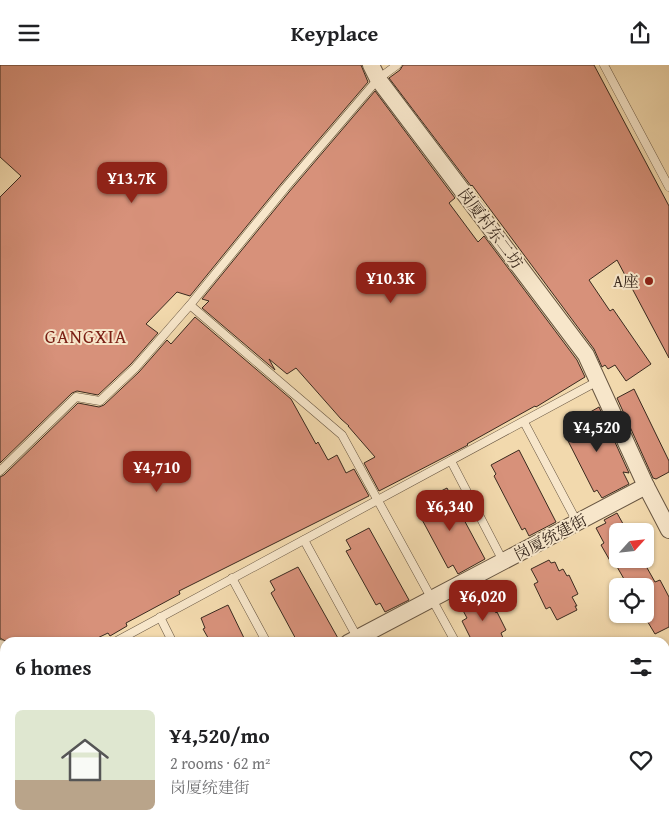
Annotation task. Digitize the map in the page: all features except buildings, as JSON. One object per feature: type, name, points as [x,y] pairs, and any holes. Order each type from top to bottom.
[{"type":"street","name":"岗厦村东二坊","points":[[375,72],[586,355],[646,486],[669,530]]},
{"type":"street","name":"岗厦统建街","points":[[359,637],[646,486]]},
{"type":"lane","points":[[0,471],[76,397],[100,401],[135,368],[190,305],[285,188],[375,72],[398,65]]},
{"type":"lane","points":[[604,65],[669,187]]},
{"type":"lane","points":[[190,305],[342,435],[453,637]]},
{"type":"lane","points":[[124,637],[598,381]]},
{"type":"lane","points":[[524,422],[578,522]]},
{"type":"lane","points":[[451,461],[504,561]]},
{"type":"lane","points":[[304,540],[352,637]]},
{"type":"lane","points":[[232,578],[264,637]]},
{"type":"lane","points":[[160,617],[171,637]]},
{"type":"place","name":"A座","points":[[649,281]]},
{"type":"district","name":"GANGXIA","points":[[86,336]]}]
